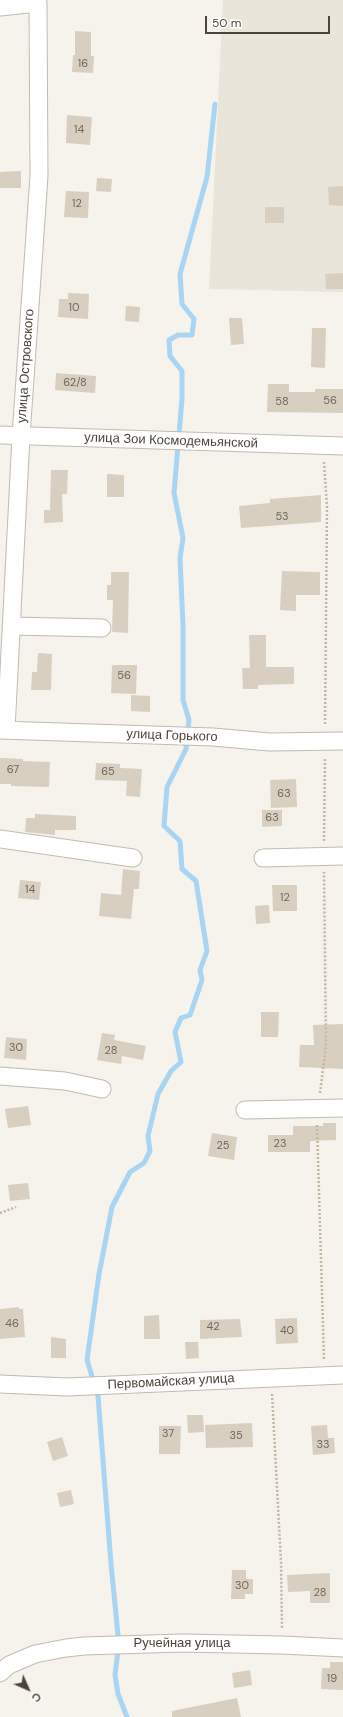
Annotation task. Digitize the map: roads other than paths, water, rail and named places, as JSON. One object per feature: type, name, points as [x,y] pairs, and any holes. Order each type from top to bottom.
[{"type":"street","name":"улица Островского","points":[[0,7],[38,3],[39,176],[21,436],[12,626],[3,730]]},
{"type":"street","name":"улица Зои Космодемьянской","points":[[0,435],[343,446]]},
{"type":"street","points":[[12,626],[102,628]]},
{"type":"street","name":"улица Горького","points":[[3,730],[212,737],[269,742],[343,741]]},
{"type":"street","points":[[0,839],[133,858]]},
{"type":"street","points":[[264,858],[343,856]]},
{"type":"street","points":[[0,1076],[65,1081],[102,1089]]},
{"type":"street","points":[[245,1110],[343,1108]]},
{"type":"street","name":"Первомайская улица","points":[[0,1384],[67,1387],[343,1375]]},
{"type":"street","name":"Ручейная улица","points":[[0,1673],[9,1665],[35,1654],[84,1646],[144,1644],[282,1645],[343,1648]]},
{"type":"waterway","points":[[118,1635],[98,1396],[87,1360],[99,1274],[112,1207],[130,1172],[144,1163],[150,1151],[148,1136],[158,1094],[171,1071],[181,1062],[175,1032],[181,1018],[190,1015],[202,980],[200,970],[207,951],[196,881],[182,869],[180,841],[164,826],[167,787],[186,749],[189,720],[183,700],[183,626],[180,558],[183,538],[174,493],[182,399],[182,371],[170,356],[169,340],[178,335],[192,335],[194,319],[182,304],[180,274],[207,177],[215,104]]},
{"type":"waterway","points":[[118,1651],[115,1675],[118,1694],[127,1717]]}]
